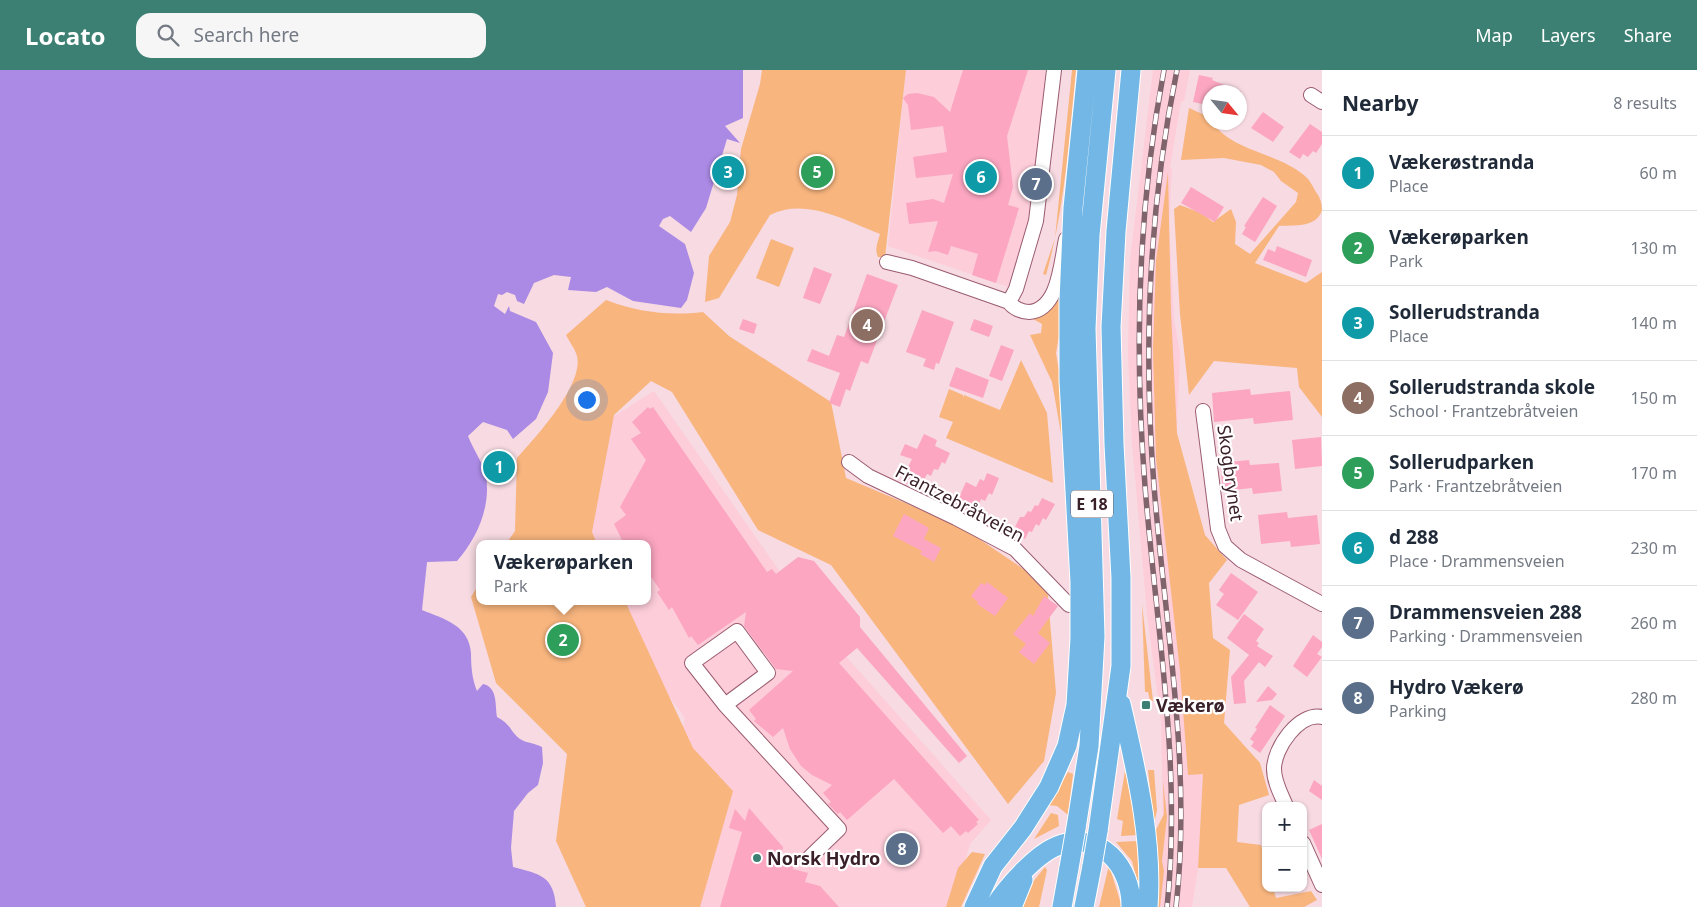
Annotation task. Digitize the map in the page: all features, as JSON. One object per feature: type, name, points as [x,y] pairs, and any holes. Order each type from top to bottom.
[{"type":"highway","points":[[974,907],[993,866],[1038,807],[1058,769],[1073,724],[1077,696],[1080,582],[1069,342],[1073,208],[1087,70]]},
{"type":"highway","name":"E 18","points":[[1062,907],[1088,746],[1095,636],[1086,329],[1090,235],[1106,70]]},
{"type":"highway","name":"E 18","points":[[1084,907],[1098,831],[1118,693],[1121,578],[1113,435],[1111,327],[1116,232],[1131,70]]},
{"type":"highway","points":[[1118,693],[1134,760],[1148,846],[1148,907]]},
{"type":"highway","points":[[994,907],[1028,868],[1049,850],[1067,843],[1088,843],[1098,846],[1113,855],[1125,872],[1130,884],[1131,907]]},
{"type":"highway","points":[[1012,907],[1028,868]]},
{"type":"street","points":[[1009,302],[1016,289],[1036,222],[1054,70]]},
{"type":"street","points":[[888,262],[912,268],[1009,302],[1012,307],[1026,312],[1041,309],[1048,303],[1054,291],[1073,208]]},
{"type":"street","name":"Skogbrynet","points":[[1203,411],[1217,520],[1225,546],[1240,560],[1322,604]]},
{"type":"street","name":"Frantzebråtveien","points":[[849,462],[868,476],[956,518],[1015,549],[1069,604]]},
{"type":"street","points":[[725,705],[768,673],[737,631],[692,664],[725,705],[839,829],[810,857]]},
{"type":"street","points":[[1284,802],[1274,776],[1275,761],[1282,745],[1300,722],[1308,717],[1322,717]]},
{"type":"street","points":[[1305,847],[1322,885]]},
{"type":"shaded area","points":[[0,70],[743,70],[743,118],[725,126],[740,143],[727,139],[706,208],[691,232],[670,216],[663,219],[659,226],[685,244],[694,273],[687,300],[681,308],[633,301],[607,287],[596,292],[568,290],[571,277],[554,275],[534,283],[524,304],[517,301],[515,295],[507,292],[502,295],[498,294],[494,306],[505,314],[509,306],[510,311],[536,322],[553,353],[548,392],[536,419],[513,439],[507,430],[483,422],[468,436],[486,476],[486,499],[481,522],[471,542],[457,561],[427,562],[422,610],[447,620],[460,629],[469,643],[472,672],[477,691],[483,684],[488,686],[495,698],[497,717],[506,723],[520,739],[542,747],[543,763],[538,785],[528,793],[514,811],[511,848],[513,867],[544,878],[552,889],[556,907],[0,907]]},
{"type":"shaded area","points":[[762,70],[906,70],[885,257],[878,257],[876,251],[880,234],[826,213],[798,209],[784,210],[770,215],[719,298],[705,302],[709,256],[730,222],[737,195],[741,149],[760,84]]},
{"type":"shaded area","points":[[906,70],[1045,70],[1038,227],[1021,291],[888,246]]},
{"type":"shaded area","points":[[1072,70],[1076,70],[1066,173],[1055,237]]},
{"type":"shaded area","points":[[1153,70],[1190,70],[1184,101],[1181,101],[1170,168],[1172,169],[1169,225],[1174,320],[1180,352],[1176,450],[1203,774],[1198,868],[1192,907],[1156,907],[1163,821],[1161,721],[1147,614],[1132,443],[1128,353],[1130,260]]},
{"type":"shaded area","points":[[1189,108],[1202,114],[1202,130],[1219,130],[1232,140],[1294,168],[1308,179],[1320,198],[1322,210],[1315,220],[1304,224],[1279,226],[1255,263],[1306,283],[1322,272],[1322,417],[1299,387],[1297,368],[1214,361],[1189,395],[1180,314],[1174,209],[1180,205],[1201,213],[1213,222],[1231,209],[1236,222],[1235,244],[1250,254],[1296,202],[1298,193],[1281,181],[1274,172],[1261,165],[1224,158],[1181,160]]},
{"type":"shaded area","points":[[1168,172],[1171,312],[1177,433],[1205,535],[1227,560],[1209,583],[1213,638],[1230,650],[1224,723],[1260,763],[1269,795],[1239,805],[1237,842],[1261,845],[1262,892],[1274,892],[1276,898],[1311,891],[1317,900],[1304,907],[1250,907],[1226,868],[1198,868],[1203,774],[1188,775],[1180,671],[1156,458],[1153,350],[1156,261]]},
{"type":"shaded area","points":[[771,239],[794,248],[779,287],[756,278]]},
{"type":"shaded area","points":[[1055,239],[1052,250],[1046,275],[1043,274]]},
{"type":"shaded area","points":[[1067,246],[1065,303],[1056,353],[1062,389],[1067,468],[1052,382],[1030,335],[1041,333],[1042,324],[1033,319],[1058,296]]},
{"type":"shaded area","points":[[606,300],[630,308],[653,312],[678,314],[703,312],[729,336],[831,402],[846,478],[960,526],[1047,585],[1056,693],[1044,761],[1008,804],[831,565],[758,530],[672,392],[651,381],[614,415],[592,532],[595,540],[509,540],[515,531],[517,458],[546,425],[566,396],[577,368],[577,356],[566,335]]},
{"type":"shaded area","points":[[1021,360],[1047,413],[1053,483],[946,438],[953,422],[939,417],[949,389],[963,395],[963,398],[964,395],[1000,410]]},
{"type":"shaded area","points":[[654,391],[787,582],[828,636],[991,820],[970,844],[951,907],[699,907],[671,776],[685,718],[602,605],[651,605],[651,540],[559,540],[590,431]]},
{"type":"shaded area","points":[[476,589],[476,605],[627,605],[693,748],[733,791],[700,907],[586,907],[556,841],[567,754],[496,683],[471,597]]},
{"type":"shaded area","points":[[1142,604],[1153,701],[1150,701],[1148,692],[1145,692]]},
{"type":"shaded area","points":[[1148,770],[1154,770],[1157,810],[1154,824]]},
{"type":"shaded area","points":[[1125,771],[1137,817],[1138,835],[1121,836],[1123,821],[1117,819]]},
{"type":"shaded area","points":[[1068,772],[1073,774],[1068,815],[1057,806],[1048,805]]},
{"type":"shaded area","points":[[1163,781],[1167,817],[1162,861],[1164,871],[1160,907],[1156,907],[1159,867],[1155,832],[1164,814]]},
{"type":"shaded area","points":[[1051,813],[1058,815],[1059,826],[1034,839]]},
{"type":"shaded area","points":[[1138,841],[1140,892],[1132,861],[1116,842]]},
{"type":"shaded area","points":[[972,852],[985,854],[961,907],[946,907],[958,868]]},
{"type":"shaded area","points":[[1109,865],[1122,907],[1099,907]]},
{"type":"shaded area","points":[[1045,867],[1047,870],[1039,907],[1022,907],[1032,883]]},
{"type":"building","points":[[963,70],[1028,70],[1007,136],[1013,187],[1008,205],[1019,208],[996,283],[972,275],[978,254],[951,246],[948,255],[936,251],[928,252],[938,221],[909,224],[906,203],[933,199],[944,203],[953,174],[916,178],[913,157],[947,152],[943,126],[911,130],[908,105],[903,98],[908,94],[917,93],[934,97],[950,112]]},
{"type":"building","points":[[1199,75],[1213,78],[1212,80],[1224,85],[1202,85],[1202,104],[1193,102]]},
{"type":"building","points":[[1263,112],[1284,127],[1273,142],[1251,128]]},
{"type":"building","points":[[1310,124],[1322,132],[1322,144],[1316,153],[1313,151],[1308,157],[1303,154],[1300,159],[1289,152]]},
{"type":"building","points":[[1191,187],[1224,207],[1215,222],[1181,203]]},
{"type":"building","points":[[1263,197],[1277,206],[1255,242],[1242,234],[1246,227],[1244,226]]},
{"type":"building","points":[[1277,246],[1312,260],[1306,277],[1263,260],[1268,249],[1275,252]]},
{"type":"building","points":[[814,267],[832,274],[820,304],[803,298]]},
{"type":"building","points":[[867,274],[898,285],[868,364],[861,361],[850,391],[846,389],[840,407],[829,403],[840,373],[807,361],[812,349],[829,356],[837,335],[844,337]]},
{"type":"building","points":[[922,310],[954,322],[939,364],[936,363],[934,370],[923,366],[926,359],[906,352]]},
{"type":"building","points":[[743,319],[757,324],[754,334],[739,329]]},
{"type":"building","points":[[974,319],[993,326],[989,337],[970,330]]},
{"type":"building","points":[[1001,345],[1014,350],[1002,381],[989,376]]},
{"type":"building","points":[[956,367],[989,380],[983,398],[949,386]]},
{"type":"building","points":[[1250,389],[1251,395],[1290,391],[1293,420],[1254,424],[1253,418],[1214,422],[1212,393]]},
{"type":"building","points":[[648,407],[650,409],[653,407],[767,572],[772,569],[776,574],[798,557],[814,561],[860,617],[860,627],[967,756],[959,763],[857,648],[839,663],[979,820],[976,822],[978,824],[968,833],[966,831],[960,836],[951,826],[943,833],[894,779],[847,820],[840,812],[838,814],[828,804],[831,802],[823,793],[832,785],[812,775],[801,766],[790,749],[783,728],[773,737],[754,721],[756,719],[749,710],[793,671],[776,669],[744,626],[746,612],[698,645],[691,636],[689,638],[672,607],[669,610],[657,592],[660,590],[651,577],[651,540],[622,540],[614,524],[626,515],[620,507],[646,460],[631,439],[641,433],[632,422]]},
{"type":"building","points":[[924,434],[937,440],[935,446],[950,453],[945,464],[942,462],[938,470],[934,469],[931,476],[927,474],[923,482],[920,480],[916,488],[901,481],[912,459],[900,455],[905,444],[917,449]]},
{"type":"building","points":[[1321,437],[1322,466],[1295,469],[1292,440]]},
{"type":"building","points":[[1249,460],[1250,465],[1279,463],[1282,491],[1253,494],[1252,488],[1223,491],[1220,463]]},
{"type":"building","points":[[987,473],[999,478],[992,495],[989,493],[985,501],[981,499],[978,507],[974,506],[971,513],[955,506],[966,482],[976,487],[980,479],[984,481]]},
{"type":"building","points":[[1042,498],[1055,504],[1046,520],[1043,518],[1039,526],[1036,524],[1032,532],[1029,531],[1025,539],[1012,533],[1020,517],[1024,517],[1028,511],[1031,512],[1035,505],[1038,506]]},
{"type":"building","points":[[1287,512],[1288,518],[1317,515],[1320,544],[1291,547],[1290,541],[1261,544],[1258,515]]},
{"type":"building","points":[[904,514],[929,528],[924,539],[941,548],[934,562],[920,554],[922,551],[893,536]]},
{"type":"building","points":[[1231,573],[1258,592],[1238,620],[1216,605],[1224,594],[1219,590]]},
{"type":"building","points":[[987,582],[1008,598],[995,616],[977,604],[978,602],[971,596],[981,583],[985,585]]},
{"type":"building","points":[[1044,596],[1058,606],[1038,633],[1050,643],[1034,664],[1019,652],[1026,644],[1013,634],[1030,613],[1033,616]]},
{"type":"building","points":[[1244,614],[1264,629],[1256,641],[1259,643],[1257,646],[1273,656],[1265,667],[1259,662],[1244,681],[1246,703],[1234,704],[1231,677],[1249,655],[1227,638]]},
{"type":"building","points":[[1313,635],[1322,642],[1322,647],[1317,654],[1322,657],[1307,677],[1293,666]]},
{"type":"building","points":[[1268,686],[1277,694],[1272,700],[1256,702]]},
{"type":"building","points":[[1270,705],[1285,716],[1260,753],[1251,746],[1254,742],[1250,739]]},
{"type":"building","points":[[1314,780],[1322,786],[1322,800],[1309,791]]},
{"type":"building","name":"Norsk Hydro","points":[[749,808],[783,847],[781,857],[795,860],[793,869],[808,873],[805,882],[820,886],[839,907],[720,907],[742,832],[729,828],[735,809],[745,821]]},
{"type":"building","points":[[1322,824],[1322,859],[1309,830]]},
{"type":"railway","points":[[1164,70],[1149,173],[1144,225],[1139,330],[1145,486],[1170,749],[1171,854],[1167,907]]},
{"type":"railway","points":[[1176,907],[1180,854],[1181,801],[1179,749],[1154,486],[1149,382],[1149,329],[1151,277],[1160,173],[1177,70]]},
{"type":"place","name":"Sollerudstranda","points":[[728,172]]},
{"type":"place","name":"Sollerudparken","points":[[817,172]]},
{"type":"place","name":"d 288","points":[[981,177]]},
{"type":"place","name":"Drammensveien 288","points":[[1036,184]]},
{"type":"place","name":"Sollerudstranda skole","points":[[867,325]]},
{"type":"place","name":"Vækerøstranda","points":[[499,467]]},
{"type":"place","name":"Vækerøparken","points":[[563,640]]},
{"type":"place","name":"Vækerø","points":[[1146,705]]},
{"type":"place","name":"Hydro Vækerø","points":[[902,849]]},
{"type":"place","name":"Norsk Hydro","points":[[757,858]]}]
